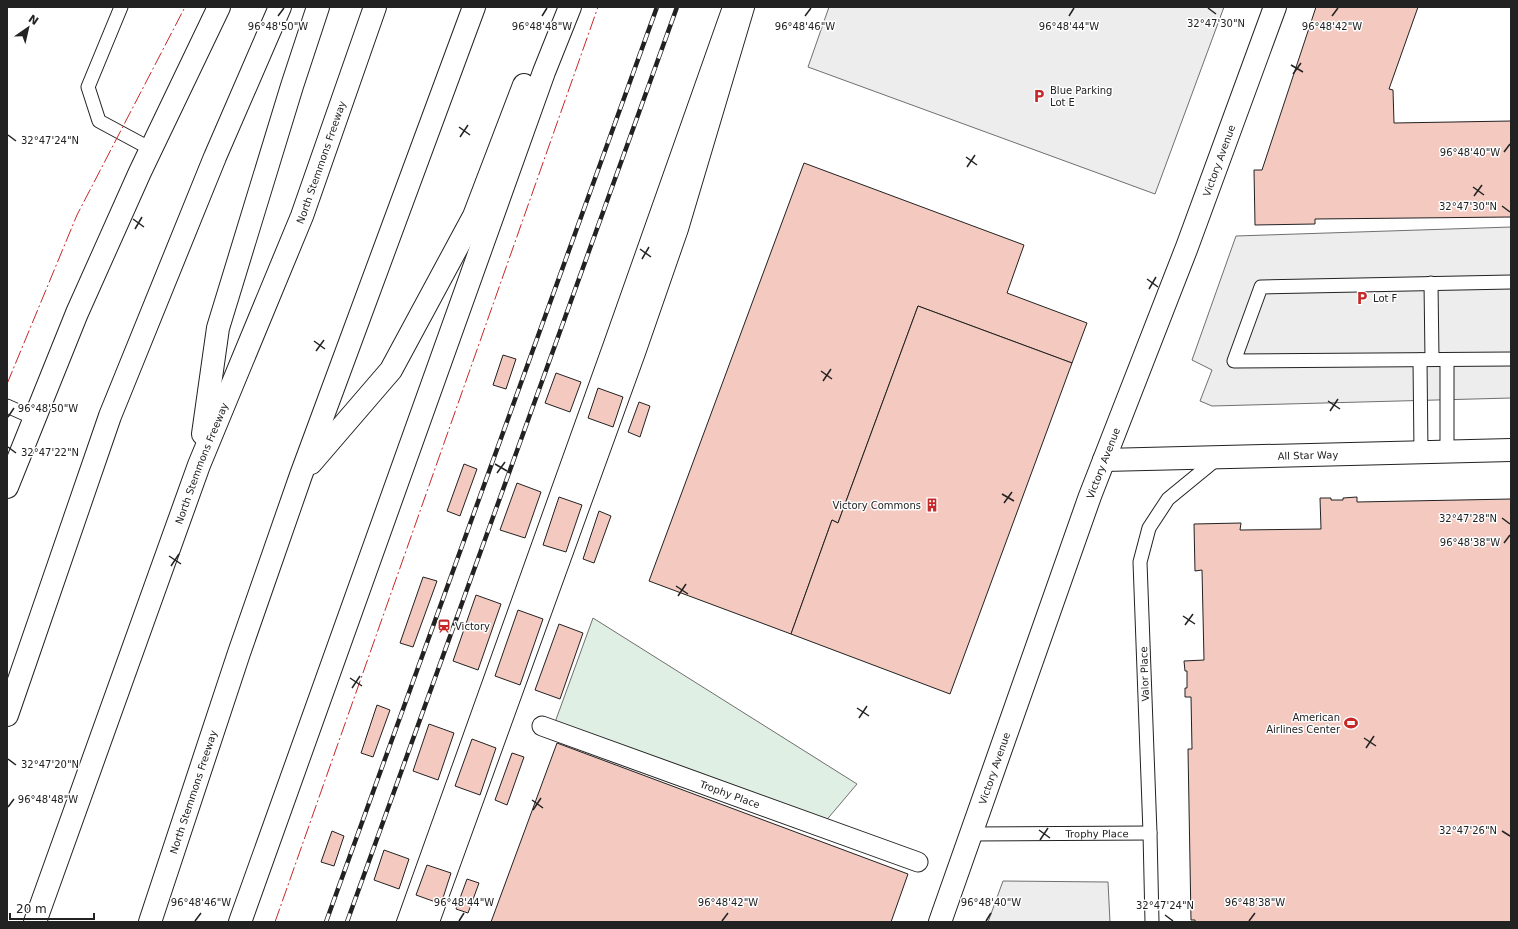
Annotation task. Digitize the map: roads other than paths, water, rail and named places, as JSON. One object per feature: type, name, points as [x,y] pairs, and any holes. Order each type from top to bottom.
[{"type":"main road","points":[[7,487],[76,313],[151,149],[219,7]]},
{"type":"main road","points":[[7,715],[110,416],[215,157],[280,7]]},
{"type":"main road","points":[[199,465],[218,328],[292,86],[318,7]]},
{"type":"main road","name":"North Stemmons Freeway","points":[[35,922],[199,465],[302,216],[375,7]]},
{"type":"main road","name":"North Stemmons Freeway","points":[[150,922],[239,653],[301,475],[474,7]]},
{"type":"main road","points":[[301,475],[391,370],[474,216],[554,7]]},
{"type":"main road","points":[[544,72],[561,7]]},
{"type":"main road","points":[[240,922],[544,72],[570,7]]},
{"type":"main road","name":"Victory Avenue","points":[[940,922],[1090,496],[1187,247],[1275,7]]},
{"type":"main road","name":"All Star Way","points":[[1104,460],[1511,450]]},
{"type":"street","name":"Trophy Place","points":[[542,726],[918,862]]},
{"type":"lane","points":[[121,7],[88,87],[99,121],[151,149]]},
{"type":"lane","points":[[1511,282],[1261,286],[1234,361],[1511,359]]},
{"type":"lane","points":[[1421,452],[1430,284]]},
{"type":"lane","points":[[1447,360],[1447,451]]},
{"type":"lane","points":[[7,406],[34,418]]},
{"type":"lane","name":"Valor Place","points":[[1152,922],[1140,562],[1149,528],[1168,499],[1220,457]]},
{"type":"lane","name":"Trophy Place","points":[[971,834],[1150,833]]},
{"type":"tram line","points":[[396,922],[722,7]]},
{"type":"tram line","points":[[440,922],[645,356],[688,232],[755,7]]},
{"type":"railway","points":[[326,922],[657,7]]},
{"type":"railway","points":[[347,922],[677,7]]},
{"type":"place","name":"Blue Parking Lot E","points":[[1039,96]]},
{"type":"place","name":"Lot F","points":[[1362,298]]},
{"type":"place","name":"Victory Commons","points":[[932,505]]},
{"type":"place","name":"Victory","points":[[444,626]]},
{"type":"place","name":"American Airlines Center","points":[[1351,723]]}]
